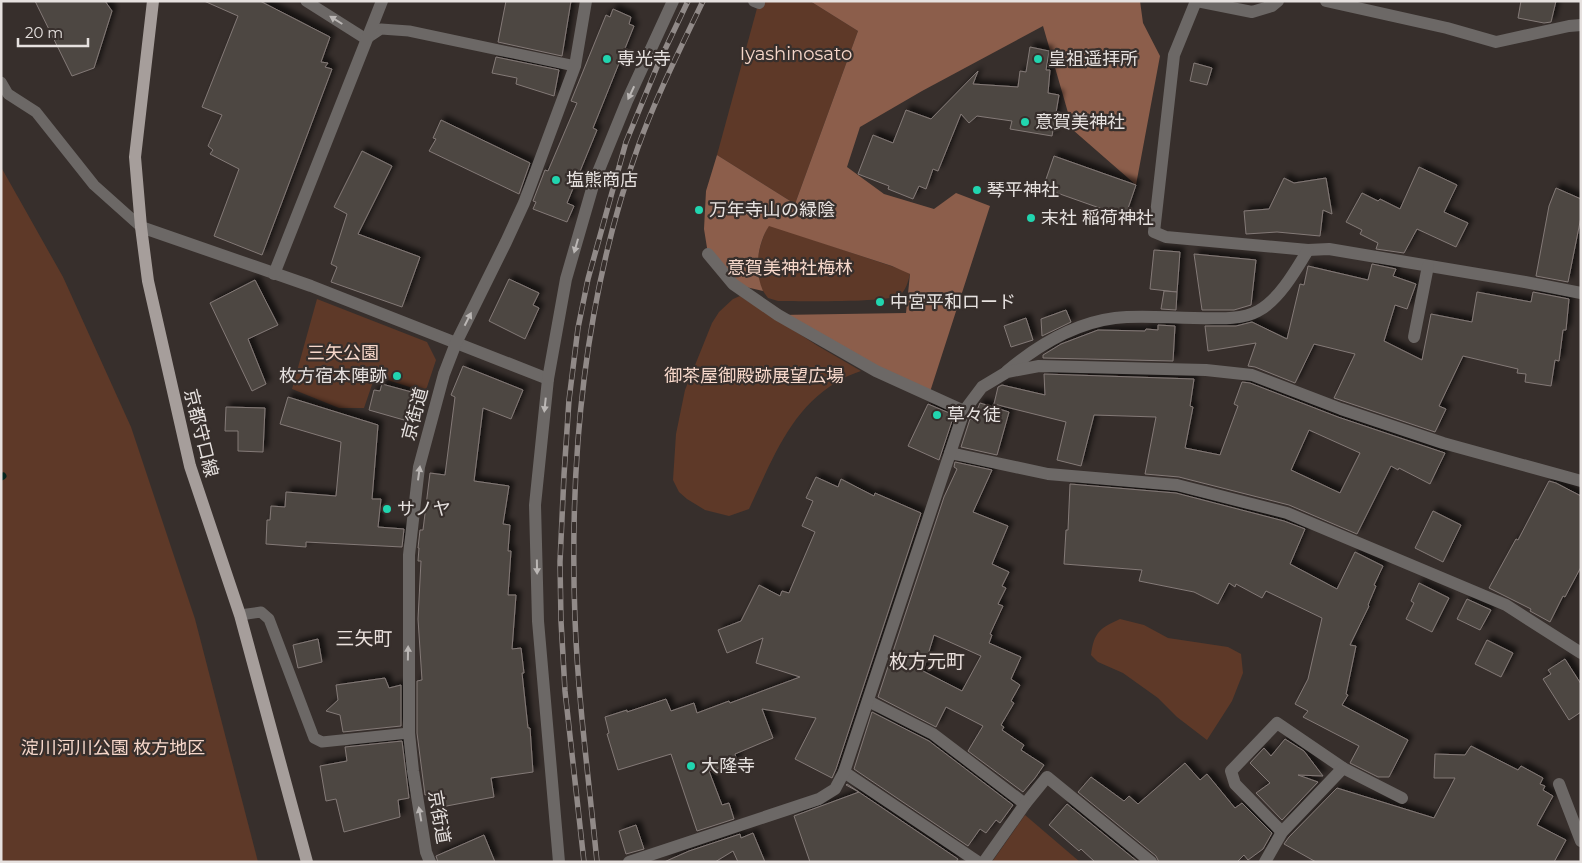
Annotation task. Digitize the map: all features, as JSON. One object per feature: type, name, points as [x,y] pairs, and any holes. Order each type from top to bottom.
[{"type":"main road","name":"京都守口線","points":[[153,1],[136,156],[141,227],[148,281],[190,466],[240,615],[307,862]]},
{"type":"street","points":[[274,274],[382,1]]},
{"type":"street","name":"京街道","points":[[430,862],[426,852],[409,733],[409,555],[419,467],[444,374],[456,343],[524,203],[575,66],[586,1]]},
{"type":"street","points":[[559,862],[538,621],[535,505],[548,379],[566,279],[594,182],[673,1]]},
{"type":"street","points":[[754,1],[759,3],[760,1]]},
{"type":"street","points":[[1278,1],[1272,6],[1252,12],[1196,1],[1174,55],[1154,232],[1166,237],[1308,250],[1329,249],[1581,293]]},
{"type":"street","points":[[1326,1],[1447,28],[1496,42],[1581,25]]},
{"type":"street","points":[[141,227],[311,286],[548,379]]},
{"type":"street","points":[[629,862],[819,799],[835,789],[844,772],[964,411],[982,387],[1054,340],[1089,324],[1116,318],[1227,318],[1259,311],[1282,290],[1308,250]]},
{"type":"street","points":[[708,254],[734,284],[778,315],[876,371],[964,411]]},
{"type":"street","points":[[1414,337],[1428,266]]},
{"type":"street","points":[[1007,372],[1038,366],[1206,370],[1252,375],[1443,443],[1581,481]]},
{"type":"street","points":[[950,453],[1048,474],[1177,484],[1287,513],[1506,605],[1581,653]]},
{"type":"street","points":[[868,701],[934,734],[1026,804]]},
{"type":"street","points":[[1282,832],[1235,784],[1231,771],[1277,723],[1343,768],[1402,798]]},
{"type":"street","points":[[1265,862],[1282,832],[1343,768]]},
{"type":"street","points":[[844,772],[978,862]]},
{"type":"street","points":[[984,862],[1047,777],[1151,862]]},
{"type":"street","points":[[1559,784],[1581,841]]},
{"type":"lane","points":[[306,1],[366,39],[381,29],[409,31],[575,66]]},
{"type":"lane","points":[[1,82],[8,94],[36,112],[94,185],[141,227]]},
{"type":"lane","points":[[240,615],[261,612],[269,619],[314,738],[322,742],[409,733]]},
{"type":"green space","name":"Iyashinosato","points":[[759,1],[810,1],[858,31],[795,204],[717,155]]},
{"type":"green space","name":"淀川河川公園 枚方地区","points":[[1,167],[63,277],[131,427],[195,619],[258,862],[1,862]]},
{"type":"green space","name":"意賀美神社梅林","points":[[769,225],[903,270],[910,274],[904,291],[892,298],[842,301],[778,301],[768,298],[759,283],[757,267],[761,244]]},
{"type":"green space","name":"御茶屋御殿跡展望広場","points":[[740,296],[861,371],[840,380],[821,393],[807,407],[794,422],[784,438],[749,509],[729,516],[705,510],[687,499],[679,492],[673,480],[676,434],[685,390],[712,323],[719,312],[733,299]]},
{"type":"green space","name":"三矢公園","points":[[317,299],[427,342],[436,360],[426,390],[422,391],[375,376],[364,408],[339,408],[292,389]]},
{"type":"green space","points":[[1120,619],[1144,625],[1168,638],[1228,647],[1241,654],[1243,673],[1232,701],[1207,740],[1177,717],[1158,698],[1123,673],[1098,662],[1091,655],[1094,641],[1099,632],[1107,625]]},
{"type":"green space","points":[[1025,815],[1080,862],[992,862]]},
{"type":"shaded area","points":[[810,1],[1140,1],[1143,23],[1160,56],[1136,185],[1073,130],[1043,26],[922,91],[860,127],[847,167],[884,194],[934,209],[956,193],[990,206],[929,395],[778,315],[906,313],[910,274],[892,266],[769,226],[759,249],[758,258],[758,275],[763,291],[733,284],[708,254],[704,229],[706,191],[717,155],[795,204],[858,31]]},
{"type":"building","points":[[35,1],[105,1],[112,11],[94,68],[72,76]]},
{"type":"building","points":[[204,1],[260,1],[330,37],[321,62],[328,63],[325,67],[332,69],[262,255],[214,236],[239,169],[210,154],[213,150],[208,146],[222,115],[202,107],[238,16]]},
{"type":"building","points":[[506,1],[571,1],[562,56],[498,42]]},
{"type":"building","points":[[1521,1],[1556,1],[1551,22],[1544,23],[1518,18]]},
{"type":"building","points":[[613,9],[631,17],[629,24],[634,26],[593,128],[597,130],[567,203],[574,206],[567,222],[533,209],[536,202],[533,201],[545,170],[548,171],[577,103],[571,101],[606,15],[610,17]]},
{"type":"building","points":[[1030,47],[1049,51],[1046,70],[1050,70],[1048,93],[1059,95],[1052,136],[1010,129],[1012,121],[977,116],[969,123],[961,114],[938,171],[933,169],[926,189],[919,186],[913,199],[888,189],[889,186],[858,174],[873,135],[893,143],[906,110],[931,119],[978,71],[973,84],[1018,87],[1020,71],[1026,72]]},
{"type":"building","points":[[496,57],[559,70],[554,96],[516,84],[517,78],[492,73]]},
{"type":"building","points":[[1194,63],[1212,68],[1207,85],[1190,81]]},
{"type":"building","points":[[441,120],[530,163],[519,194],[429,151],[436,139],[433,138]]},
{"type":"building","points":[[362,151],[392,166],[358,234],[420,257],[402,307],[331,282],[337,267],[331,264],[347,214],[334,207]]},
{"type":"building","points":[[1054,156],[1136,185],[1125,217],[1043,188]]},
{"type":"building","points":[[1419,167],[1457,185],[1444,212],[1468,223],[1456,247],[1417,229],[1404,253],[1376,249],[1378,243],[1360,234],[1362,230],[1346,222],[1362,193],[1400,209]]},
{"type":"building","points":[[1284,178],[1294,183],[1326,178],[1332,214],[1323,210],[1320,236],[1277,232],[1246,234],[1244,211],[1269,209]]},
{"type":"building","points":[[1556,188],[1581,199],[1581,217],[1568,282],[1536,276],[1549,206]]},
{"type":"building","points":[[1154,250],[1180,252],[1177,292],[1150,289]]},
{"type":"building","points":[[1194,254],[1256,260],[1251,305],[1234,310],[1202,310]]},
{"type":"building","points":[[1372,264],[1396,269],[1393,276],[1416,284],[1407,309],[1395,305],[1384,341],[1422,360],[1431,314],[1472,322],[1477,292],[1531,302],[1533,292],[1569,299],[1566,330],[1563,330],[1559,361],[1555,360],[1551,386],[1525,382],[1526,374],[1517,373],[1518,369],[1463,356],[1439,406],[1446,409],[1435,432],[1334,398],[1355,354],[1314,344],[1295,383],[1248,366],[1256,343],[1208,351],[1205,326],[1236,326],[1252,322],[1287,339],[1300,284],[1304,285],[1308,266],[1368,280]]},
{"type":"building","points":[[509,279],[539,293],[533,305],[539,308],[525,339],[489,321]]},
{"type":"building","points":[[255,280],[278,325],[248,339],[266,384],[252,391],[210,303]]},
{"type":"building","points":[[1164,291],[1177,292],[1176,310],[1161,309]]},
{"type":"building","points":[[1066,310],[1071,322],[1042,336],[1041,319]]},
{"type":"building","points":[[1026,318],[1033,340],[1011,347],[1004,326]]},
{"type":"building","points":[[1158,325],[1175,326],[1173,361],[1043,358],[1043,355],[1061,344],[1098,330],[1158,330]]},
{"type":"building","points":[[463,366],[523,390],[511,419],[483,408],[474,481],[509,486],[503,524],[510,525],[508,551],[511,551],[508,595],[516,595],[512,649],[521,648],[533,772],[491,778],[494,797],[436,808],[433,793],[425,795],[417,733],[417,681],[422,680],[418,619],[421,561],[418,561],[418,548],[420,530],[423,530],[430,473],[445,475],[455,397],[451,395]]},
{"type":"building","points":[[1044,374],[1194,379],[1190,406],[1193,407],[1185,448],[1220,455],[1238,406],[1234,404],[1242,382],[1250,383],[1338,417],[1445,453],[1430,484],[1399,468],[1398,470],[1391,466],[1357,534],[1289,505],[1179,477],[1145,474],[1156,417],[1094,415],[1081,466],[1057,460],[1066,422],[994,404],[998,387],[1002,385],[1045,395]],"holes":[[[1309,430],[1360,453],[1340,493],[1291,470]]]},
{"type":"building","points":[[382,384],[419,394],[411,422],[369,410],[374,390],[380,391]]},
{"type":"building","points":[[288,397],[378,425],[372,499],[381,499],[378,527],[404,529],[402,547],[306,542],[306,547],[266,544],[267,520],[270,520],[271,506],[285,507],[286,492],[336,496],[341,442],[280,424]]},
{"type":"building","points":[[980,403],[1009,412],[997,455],[961,447],[970,419],[973,420]]},
{"type":"building","points":[[928,404],[954,415],[939,460],[908,446]]},
{"type":"building","points":[[226,407],[265,408],[263,452],[238,451],[238,431],[225,431]]},
{"type":"building","points":[[955,462],[992,470],[973,512],[1008,526],[992,564],[1009,572],[1002,586],[1006,588],[998,604],[1003,606],[990,634],[992,635],[989,643],[1021,657],[1011,679],[1020,685],[1011,701],[1014,703],[1001,725],[1004,727],[1002,730],[1024,745],[1021,750],[1044,765],[1023,792],[968,751],[983,726],[946,707],[936,727],[878,697],[944,497],[957,469],[954,467]],"holes":[[[934,635],[981,656],[962,691],[923,671]]]},
{"type":"building","points":[[816,477],[838,487],[841,479],[874,496],[875,493],[921,513],[836,769],[832,778],[795,759],[816,718],[762,709],[773,738],[735,754],[737,762],[709,771],[722,805],[729,803],[734,819],[697,831],[671,754],[618,770],[607,734],[609,733],[605,717],[666,699],[671,711],[694,703],[697,713],[800,677],[756,663],[763,638],[727,653],[718,630],[741,621],[759,585],[780,596],[782,591],[789,593],[815,532],[802,526],[813,501],[806,498]]},
{"type":"building","points":[[1549,481],[1581,496],[1581,567],[1550,622],[1530,611],[1531,609],[1489,588],[1516,539],[1518,540]]},
{"type":"building","points":[[1070,484],[1176,493],[1284,521],[1305,529],[1290,564],[1337,589],[1355,552],[1383,566],[1374,585],[1376,586],[1369,606],[1350,645],[1356,646],[1346,694],[1348,695],[1342,705],[1408,740],[1389,777],[1378,777],[1350,763],[1359,746],[1303,717],[1308,711],[1295,704],[1308,679],[1322,618],[1266,591],[1262,598],[1236,584],[1235,587],[1229,583],[1218,604],[1194,592],[1139,581],[1142,570],[1064,564]]},
{"type":"building","points":[[1433,511],[1461,525],[1443,562],[1415,548]]},
{"type":"building","points":[[1419,583],[1449,598],[1432,632],[1406,619],[1414,603],[1411,601]]},
{"type":"building","points":[[1467,599],[1491,610],[1480,630],[1457,619]]},
{"type":"building","points":[[318,639],[322,662],[298,668],[293,645]]},
{"type":"building","points":[[1487,640],[1513,653],[1501,677],[1475,664]]},
{"type":"building","points":[[1565,659],[1581,684],[1581,712],[1569,720],[1543,679],[1551,674],[1548,670]]},
{"type":"building","points":[[385,678],[389,688],[401,685],[401,726],[343,732],[340,715],[326,711],[338,700],[336,685]]},
{"type":"building","points":[[872,712],[929,741],[1013,805],[1000,823],[996,820],[986,833],[980,829],[968,846],[854,769]]},
{"type":"building","points":[[1285,739],[1304,751],[1323,776],[1298,775],[1318,782],[1282,820],[1256,793],[1270,783],[1250,763],[1264,748],[1271,756]]},
{"type":"building","points":[[402,741],[409,798],[398,800],[400,817],[344,832],[336,799],[326,801],[320,766],[347,761],[345,747]]},
{"type":"building","points":[[1471,746],[1518,770],[1521,766],[1543,778],[1540,784],[1545,786],[1543,790],[1553,796],[1537,825],[1566,840],[1554,862],[1316,862],[1284,844],[1337,788],[1434,818],[1455,778],[1434,778],[1435,754],[1465,755]]},
{"type":"building","points":[[1185,763],[1200,780],[1207,774],[1235,808],[1242,803],[1272,833],[1263,849],[1248,860],[1244,855],[1237,862],[1159,862],[1156,856],[1078,792],[1091,777],[1124,801],[1129,796],[1138,804]]},
{"type":"building","points":[[859,792],[958,859],[956,862],[810,862],[794,816]]},
{"type":"building","points":[[1067,804],[1138,862],[1095,862],[1081,849],[1079,851],[1049,825]]},
{"type":"building","points":[[636,825],[644,849],[626,854],[619,831]]},
{"type":"building","points":[[753,833],[765,862],[738,862],[733,851],[715,862],[664,862],[689,851],[740,834],[741,838]]},
{"type":"building","points":[[484,835],[495,862],[438,862],[436,856]]},
{"type":"railway","points":[[584,862],[565,691],[561,621],[560,562],[569,400],[578,328],[588,279],[626,142],[659,62],[688,1]]},
{"type":"railway","points":[[597,862],[581,710],[575,619],[575,499],[578,439],[584,380],[593,320],[620,204],[638,147],[653,110],[703,1]]},
{"type":"place","name":"専光寺","points":[[607,59]]},
{"type":"place","name":"皇祖遥拝所","points":[[1038,59]]},
{"type":"place","name":"意賀美神社","points":[[1025,122]]},
{"type":"place","name":"塩熊商店","points":[[556,180]]},
{"type":"place","name":"琴平神社","points":[[977,190]]},
{"type":"place","name":"万年寺山の緑陰","points":[[699,210]]},
{"type":"place","name":"末社 稲荷神社","points":[[1031,218]]},
{"type":"place","name":"中宮平和ロード","points":[[880,302]]},
{"type":"place","name":"枚方宿本陣跡","points":[[397,376]]},
{"type":"place","name":"草々徒","points":[[937,415]]},
{"type":"place","name":"サノヤ","points":[[387,509]]},
{"type":"place","name":"大隆寺","points":[[691,766]]},
{"type":"district","name":"三矢町","points":[[364,638]]},
{"type":"district","name":"枚方元町","points":[[927,661]]}]
